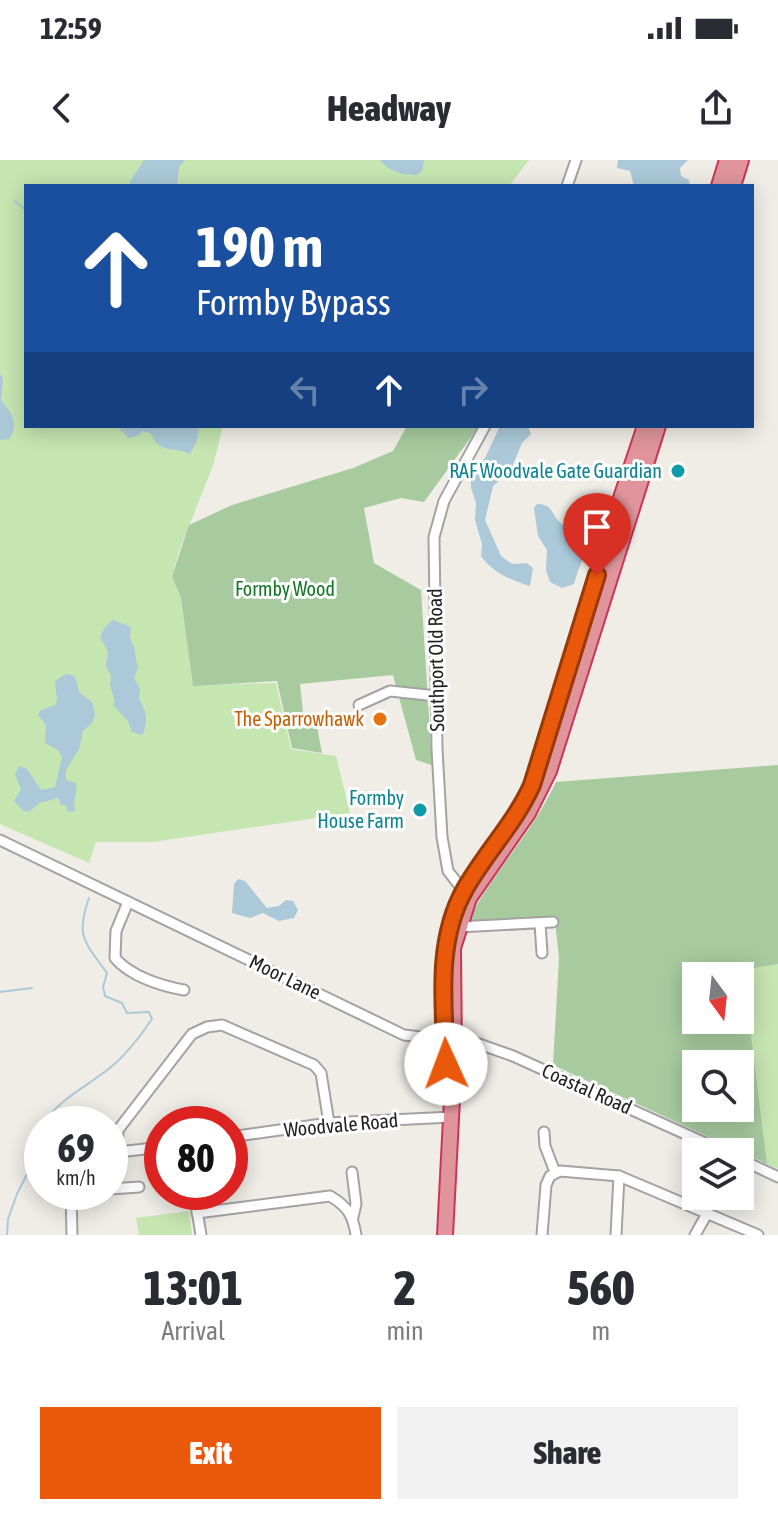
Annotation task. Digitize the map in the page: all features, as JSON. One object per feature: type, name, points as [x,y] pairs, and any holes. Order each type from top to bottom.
[{"type":"highway","points":[[720,184],[727,160]]},
{"type":"highway","points":[[734,184],[741,160]]},
{"type":"highway","points":[[450,1040],[443,968],[448,931],[532,785],[644,428]]},
{"type":"highway","points":[[445,1235],[452,1111],[451,968],[466,895],[528,813],[549,771],[657,428]]},
{"type":"highway","points":[[605,548],[618,525],[630,490],[638,488]]},
{"type":"street","points":[[568,184],[576,160]]},
{"type":"street","name":"Southport Old Road","points":[[466,895],[448,871],[442,837],[434,537],[444,501],[484,428]]},
{"type":"street","points":[[359,705],[390,691],[437,696]]},
{"type":"street","name":"Moor Lane","points":[[0,840],[404,1035],[450,1040]]},
{"type":"street","points":[[128,902],[116,931],[115,958],[131,971],[176,992]]},
{"type":"street","points":[[458,927],[553,922]]},
{"type":"street","points":[[540,923],[542,953]]},
{"type":"street","points":[[128,1117],[192,1034],[222,1025],[314,1065],[321,1073],[329,1123]]},
{"type":"street","name":"Coastal Road","points":[[450,1040],[479,1044],[513,1056],[694,1138]]},
{"type":"street","name":"Woodvale Road","points":[[248,1134],[452,1111]]},
{"type":"street","points":[[544,1132],[545,1146],[555,1172]]},
{"type":"street","points":[[754,1166],[778,1177]]},
{"type":"street","points":[[352,1172],[356,1235]]},
{"type":"street","points":[[555,1172],[619,1176],[758,1235]]},
{"type":"street","points":[[542,1235],[546,1185],[555,1172]]},
{"type":"street","points":[[616,1235],[619,1176]]},
{"type":"street","points":[[128,1188],[139,1187]]},
{"type":"street","points":[[197,1213],[330,1196],[344,1204],[353,1217]]},
{"type":"street","points":[[71,1210],[72,1235]]},
{"type":"street","points":[[197,1210],[201,1235]]},
{"type":"street","points":[[695,1235],[708,1212]]},
{"type":"green space","points":[[0,160],[529,160],[511,184],[24,184],[24,428],[222,428],[213,466],[172,575],[181,598],[193,685],[276,683],[291,749],[336,756],[350,813],[153,842],[96,842],[89,863],[0,824]]},
{"type":"green space","name":"Formby Wood","points":[[406,428],[478,428],[424,502],[401,498],[364,508],[374,563],[421,590],[432,765],[416,760],[393,675],[300,684],[303,712],[317,727],[322,753],[292,748],[277,681],[193,686],[181,598],[172,576],[189,525],[232,505],[353,468],[393,451]]},
{"type":"green space","points":[[778,765],[778,964],[754,968],[754,962],[682,962],[682,1034],[751,1034],[753,1050],[682,1050],[682,1122],[754,1122],[754,1059],[767,1164],[754,1158],[754,1138],[711,1138],[553,1065],[559,958],[555,921],[466,925],[487,888],[556,782]]},
{"type":"green space","points":[[778,964],[778,1169],[767,1164],[751,1034],[754,1034],[754,968]]},
{"type":"green space","points":[[189,1211],[192,1235],[139,1235],[136,1218]]},
{"type":"water","points":[[144,160],[185,160],[179,167],[177,184],[130,182]]},
{"type":"water","points":[[380,160],[424,160],[422,171],[417,175],[397,172]]},
{"type":"water","points":[[618,160],[688,160],[680,168],[681,176],[689,180],[690,184],[633,184],[630,171],[617,168]]},
{"type":"water","points":[[0,373],[3,380],[1,400],[11,414],[14,429],[9,439],[0,440]]},
{"type":"water","points":[[118,428],[198,428],[195,445],[189,454],[161,446],[150,433],[142,431],[129,438]]},
{"type":"water","points":[[499,428],[529,428],[531,434],[522,443],[510,472],[493,486],[485,520],[501,556],[512,564],[527,563],[533,568],[530,586],[503,575],[481,556],[482,544],[475,520],[476,503],[471,477],[486,456]]},
{"type":"water","points":[[537,504],[547,506],[558,521],[584,539],[583,556],[574,584],[562,588],[550,582],[546,570],[547,550],[538,536],[534,508]]},
{"type":"water","points":[[113,620],[131,627],[130,638],[138,668],[134,678],[140,689],[139,698],[146,716],[143,735],[132,732],[128,721],[113,705],[111,676],[106,666],[108,651],[100,637]]},
{"type":"water","points":[[66,674],[75,676],[79,692],[92,702],[95,714],[92,723],[83,731],[79,749],[66,770],[66,780],[76,783],[75,811],[68,812],[66,805],[61,805],[58,798],[39,803],[29,812],[24,811],[14,801],[21,789],[15,774],[19,766],[27,769],[41,790],[55,787],[62,757],[58,750],[45,743],[46,725],[38,715],[41,710],[55,705],[55,681]]},
{"type":"water","points":[[238,879],[245,881],[267,908],[279,906],[286,900],[293,901],[298,910],[294,918],[279,921],[263,913],[250,918],[232,913],[234,884]]},
{"type":"waterway","points":[[15,201],[24,208]]},
{"type":"waterway","points":[[60,1106],[117,1062],[152,1019],[149,1012],[127,1013],[122,1003],[105,996],[103,987],[107,973],[84,938],[83,922],[89,898]]},
{"type":"waterway","points":[[0,992],[32,988]]},
{"type":"waterway","points":[[7,1235],[8,1219],[24,1180]]},
{"type":"place","name":"RAF Woodvale Gate Guardian","points":[[678,471]]},
{"type":"place","name":"The Sparrowhawk","points":[[380,719]]},
{"type":"place","name":"Formby House Farm","points":[[420,810]]},
{"type":"route","points":[[446,1064],[443,968],[448,931],[463,892],[521,808],[532,785],[597,575]]}]
